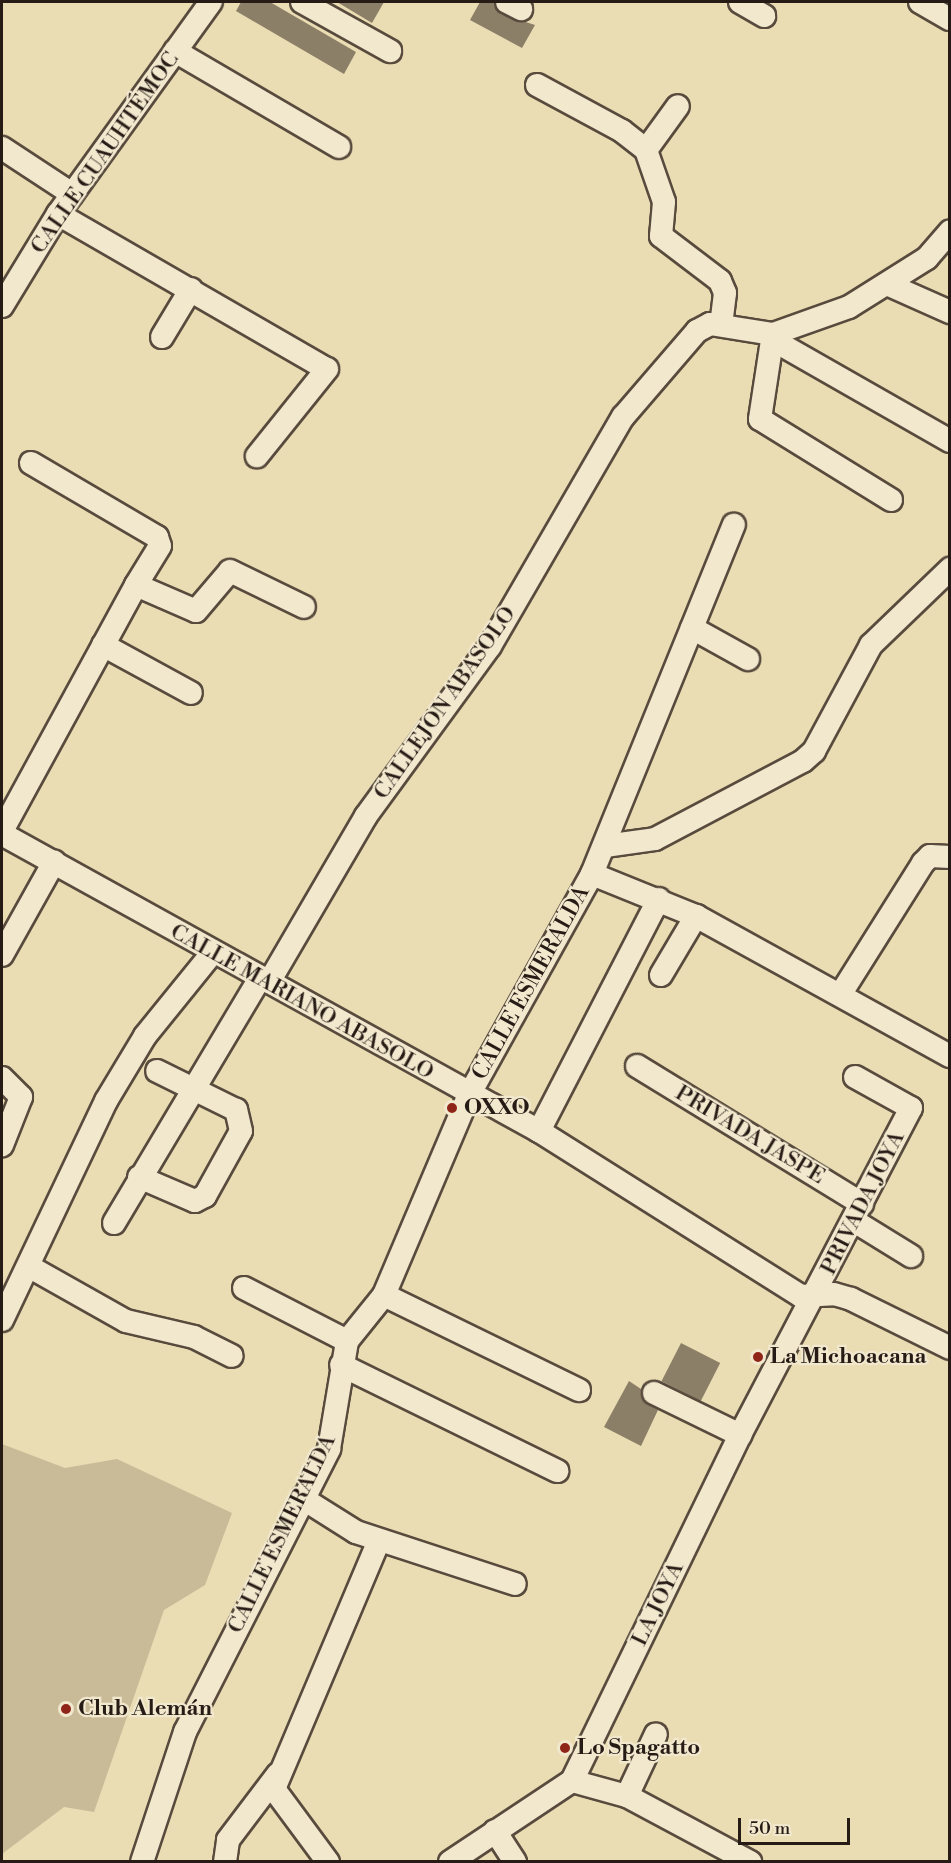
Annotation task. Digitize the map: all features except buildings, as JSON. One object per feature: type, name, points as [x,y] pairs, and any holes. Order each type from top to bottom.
[{"type":"street","name":"CALLE CUAUHTÉMOC","points":[[2,306],[58,214],[211,2]]},
{"type":"street","points":[[302,2],[390,51]]},
{"type":"street","points":[[740,2],[764,16]]},
{"type":"street","points":[[920,2],[950,19]]},
{"type":"street","points":[[175,51],[339,147]]},
{"type":"street","points":[[537,85],[622,131],[646,150],[664,202],[661,236],[720,281],[725,293],[721,325],[740,333],[773,337],[950,441]]},
{"type":"street","points":[[646,150],[678,106]]},
{"type":"street","points":[[2,148],[72,194]]},
{"type":"street","points":[[58,214],[327,369],[257,456]]},
{"type":"street","points":[[773,337],[849,307],[889,285],[948,237]]},
{"type":"street","points":[[889,285],[950,312]]},
{"type":"street","points":[[162,337],[191,289]]},
{"type":"street","name":"CALLEJON ABASOLO","points":[[114,1223],[193,1087],[264,980],[366,816],[490,646],[623,417],[697,331],[721,325]]},
{"type":"street","points":[[773,337],[760,411],[765,426],[891,500]]},
{"type":"street","points":[[2,832],[135,585],[160,546],[157,537],[31,463]]},
{"type":"street","name":"CALLE ESMERALDA","points":[[142,1862],[185,1732],[334,1429],[346,1341],[384,1295],[469,1095],[592,874],[734,525]]},
{"type":"street","points":[[605,846],[656,839],[677,830],[802,762],[814,751],[871,645],[950,569]]},
{"type":"street","points":[[135,585],[184,610],[204,605],[230,571],[304,607]]},
{"type":"street","points":[[692,628],[748,659]]},
{"type":"street","points":[[103,645],[191,693]]},
{"type":"street","name":"CALLE MARIANO ABASOLO","points":[[2,832],[469,1095],[539,1131],[801,1296],[814,1298],[834,1294],[851,1299],[950,1348]]},
{"type":"street","points":[[840,994],[923,862],[930,856],[950,857]]},
{"type":"street","points":[[2,956],[54,862]]},
{"type":"street","points":[[592,874],[659,899],[696,916],[950,1056]]},
{"type":"street","points":[[539,1131],[659,899]]},
{"type":"street","points":[[661,975],[696,916]]},
{"type":"street","points":[[2,1320],[30,1267],[106,1101],[145,1036],[213,952]]},
{"type":"street","name":"PRIVADA JASPE","points":[[637,1066],[858,1212],[911,1256]]},
{"type":"street","points":[[139,1178],[186,1202],[205,1196],[241,1131],[240,1119],[236,1110],[157,1071]]},
{"type":"street","name":"PRIVADA JOYA","points":[[814,1298],[911,1108],[855,1077]]},
{"type":"street","points":[[2,1078],[21,1097],[2,1145]]},
{"type":"street","points":[[30,1267],[126,1321],[194,1337],[232,1356]]},
{"type":"street","points":[[244,1288],[346,1341]]},
{"type":"street","points":[[384,1295],[579,1390]]},
{"type":"street","name":"LA JOYA","points":[[572,1781],[740,1435],[814,1298]]},
{"type":"street","points":[[341,1365],[557,1471]]},
{"type":"street","points":[[654,1393],[740,1435]]},
{"type":"street","points":[[302,1498],[379,1541],[514,1584]]},
{"type":"street","points":[[328,1862],[280,1803],[274,1790],[278,1774],[379,1541]]},
{"type":"street","points":[[627,1796],[656,1734]]},
{"type":"street","points":[[225,1862],[228,1840],[278,1774]]},
{"type":"street","points":[[450,1862],[572,1781],[627,1796],[750,1862]]},
{"type":"street","points":[[495,1831],[515,1862]]},
{"type":"shaded area","name":"Club Alemán","points":[[2,1444],[65,1468],[117,1459],[232,1513],[205,1585],[164,1610],[94,1812],[64,1807],[2,1854]]},
{"type":"place","name":"OXXO","points":[[452,1108]]},
{"type":"place","name":"La Michoacana","points":[[758,1357]]},
{"type":"place","name":"Club Alemán","points":[[66,1709]]},
{"type":"place","name":"Lo Spagatto","points":[[565,1748]]}]
